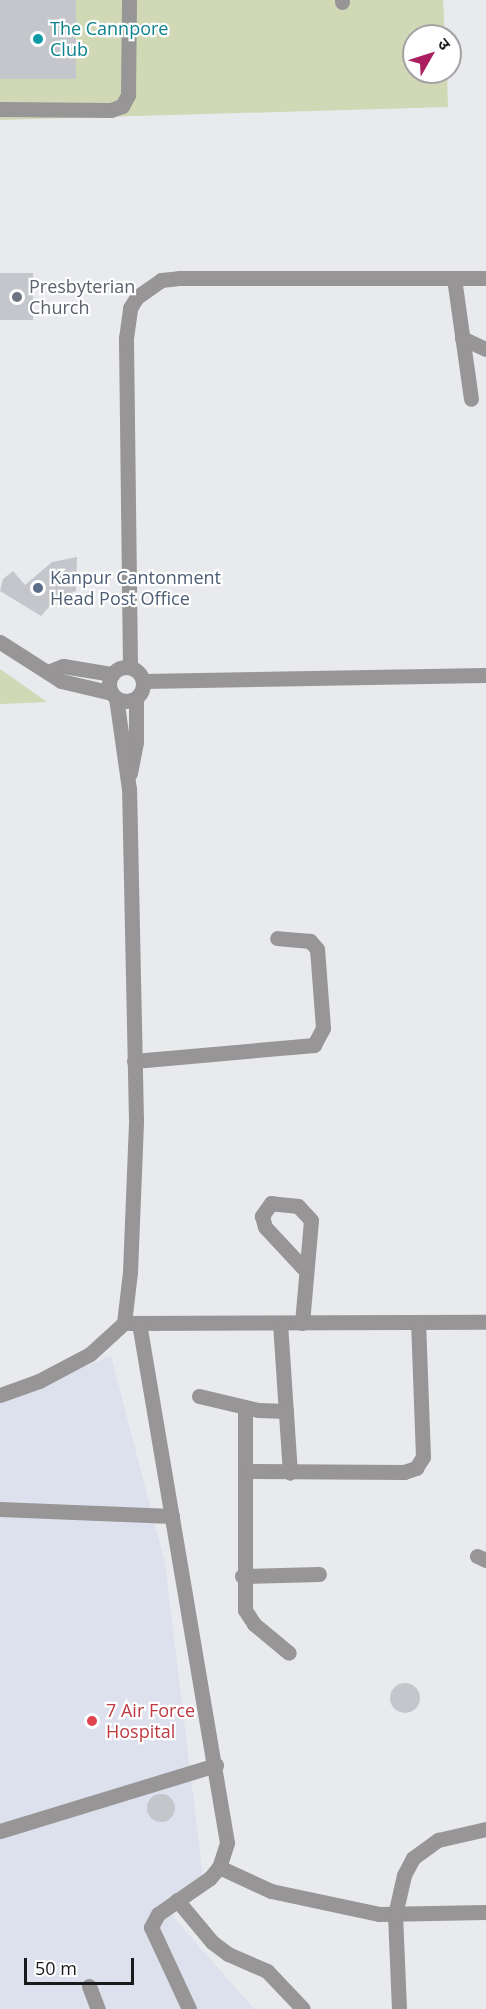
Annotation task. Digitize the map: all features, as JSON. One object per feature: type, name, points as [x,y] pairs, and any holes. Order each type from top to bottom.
[{"type":"street","points":[[0,110],[111,110],[122,106],[128,95],[129,0]]},
{"type":"street","points":[[486,278],[179,278],[161,280],[137,297],[130,308],[126,338],[130,667],[143,681],[486,675]]},
{"type":"street","points":[[454,278],[471,399]]},
{"type":"street","points":[[462,338],[486,349]]},
{"type":"street","points":[[0,642],[61,681],[114,696],[136,699]]},
{"type":"street","points":[[48,672],[63,666],[112,674],[130,667]]},
{"type":"street","points":[[112,674],[129,782],[134,1061],[131,1323],[172,1516],[216,1765],[226,1843],[219,1867],[158,1914],[151,1927],[189,2009]]},
{"type":"street","points":[[129,782],[136,742],[136,699],[143,681]]},
{"type":"street","points":[[134,1061],[314,1045],[323,1028],[317,949],[310,941],[277,938]]},
{"type":"street","points":[[302,1323],[306,1271]]},
{"type":"street","points":[[245,1471],[404,1472],[416,1468],[423,1457],[418,1322]]},
{"type":"street","points":[[0,1395],[39,1381],[90,1354],[131,1323],[486,1322]]},
{"type":"street","points":[[280,1323],[290,1473]]},
{"type":"street","points":[[199,1396],[245,1408],[286,1412]]},
{"type":"street","points":[[245,1408],[242,1576],[248,1617],[289,1653]]},
{"type":"street","points":[[0,1509],[172,1516]]},
{"type":"street","points":[[242,1576],[319,1574]]},
{"type":"street","points":[[0,1831],[216,1765]]},
{"type":"street","points":[[399,2009],[395,1915],[404,1875],[423,1849],[438,1839],[486,1829]]},
{"type":"street","points":[[219,1867],[291,1896],[395,1915],[486,1911]]},
{"type":"street","points":[[177,1900],[212,1942],[228,1954],[267,1971],[303,2009]]},
{"type":"street","points":[[88,1986],[98,2009]]},
{"type":"shaded area","name":"7 Air Force Hospital","points":[[111,1356],[165,1563],[203,1878],[168,1911],[254,2009],[0,2009],[0,1400]]},
{"type":"green space","points":[[0,0],[443,0],[444,24],[402,24],[402,84],[447,84],[448,107],[0,120]]},
{"type":"green space","points":[[0,669],[47,702],[0,704]]},
{"type":"building","name":"The Cannpore Club","points":[[0,0],[76,0],[76,79],[0,79]]},
{"type":"building","name":"Presbyterian Church","points":[[0,273],[33,273],[33,320],[0,320]]},
{"type":"building","name":"Kanpur Cantonment Head Post Office","points":[[77,557],[76,591],[57,598],[41,616],[0,591],[3,579],[13,571],[25,585],[52,562]]},
{"type":"building","points":[[405,1683],[416,1687],[420,1698],[416,1709],[405,1713],[394,1709],[390,1698],[394,1687]]},
{"type":"building","points":[[161,1794],[171,1798],[175,1808],[171,1818],[161,1822],[151,1818],[147,1808],[151,1798]]},
{"type":"place","name":"The Cannpore Club","points":[[38,39]]},
{"type":"place","name":"Presbyterian Church","points":[[17,297]]},
{"type":"place","name":"Kanpur Cantonment Head Post Office","points":[[38,588]]},
{"type":"place","name":"7 Air Force Hospital","points":[[92,1721]]}]
